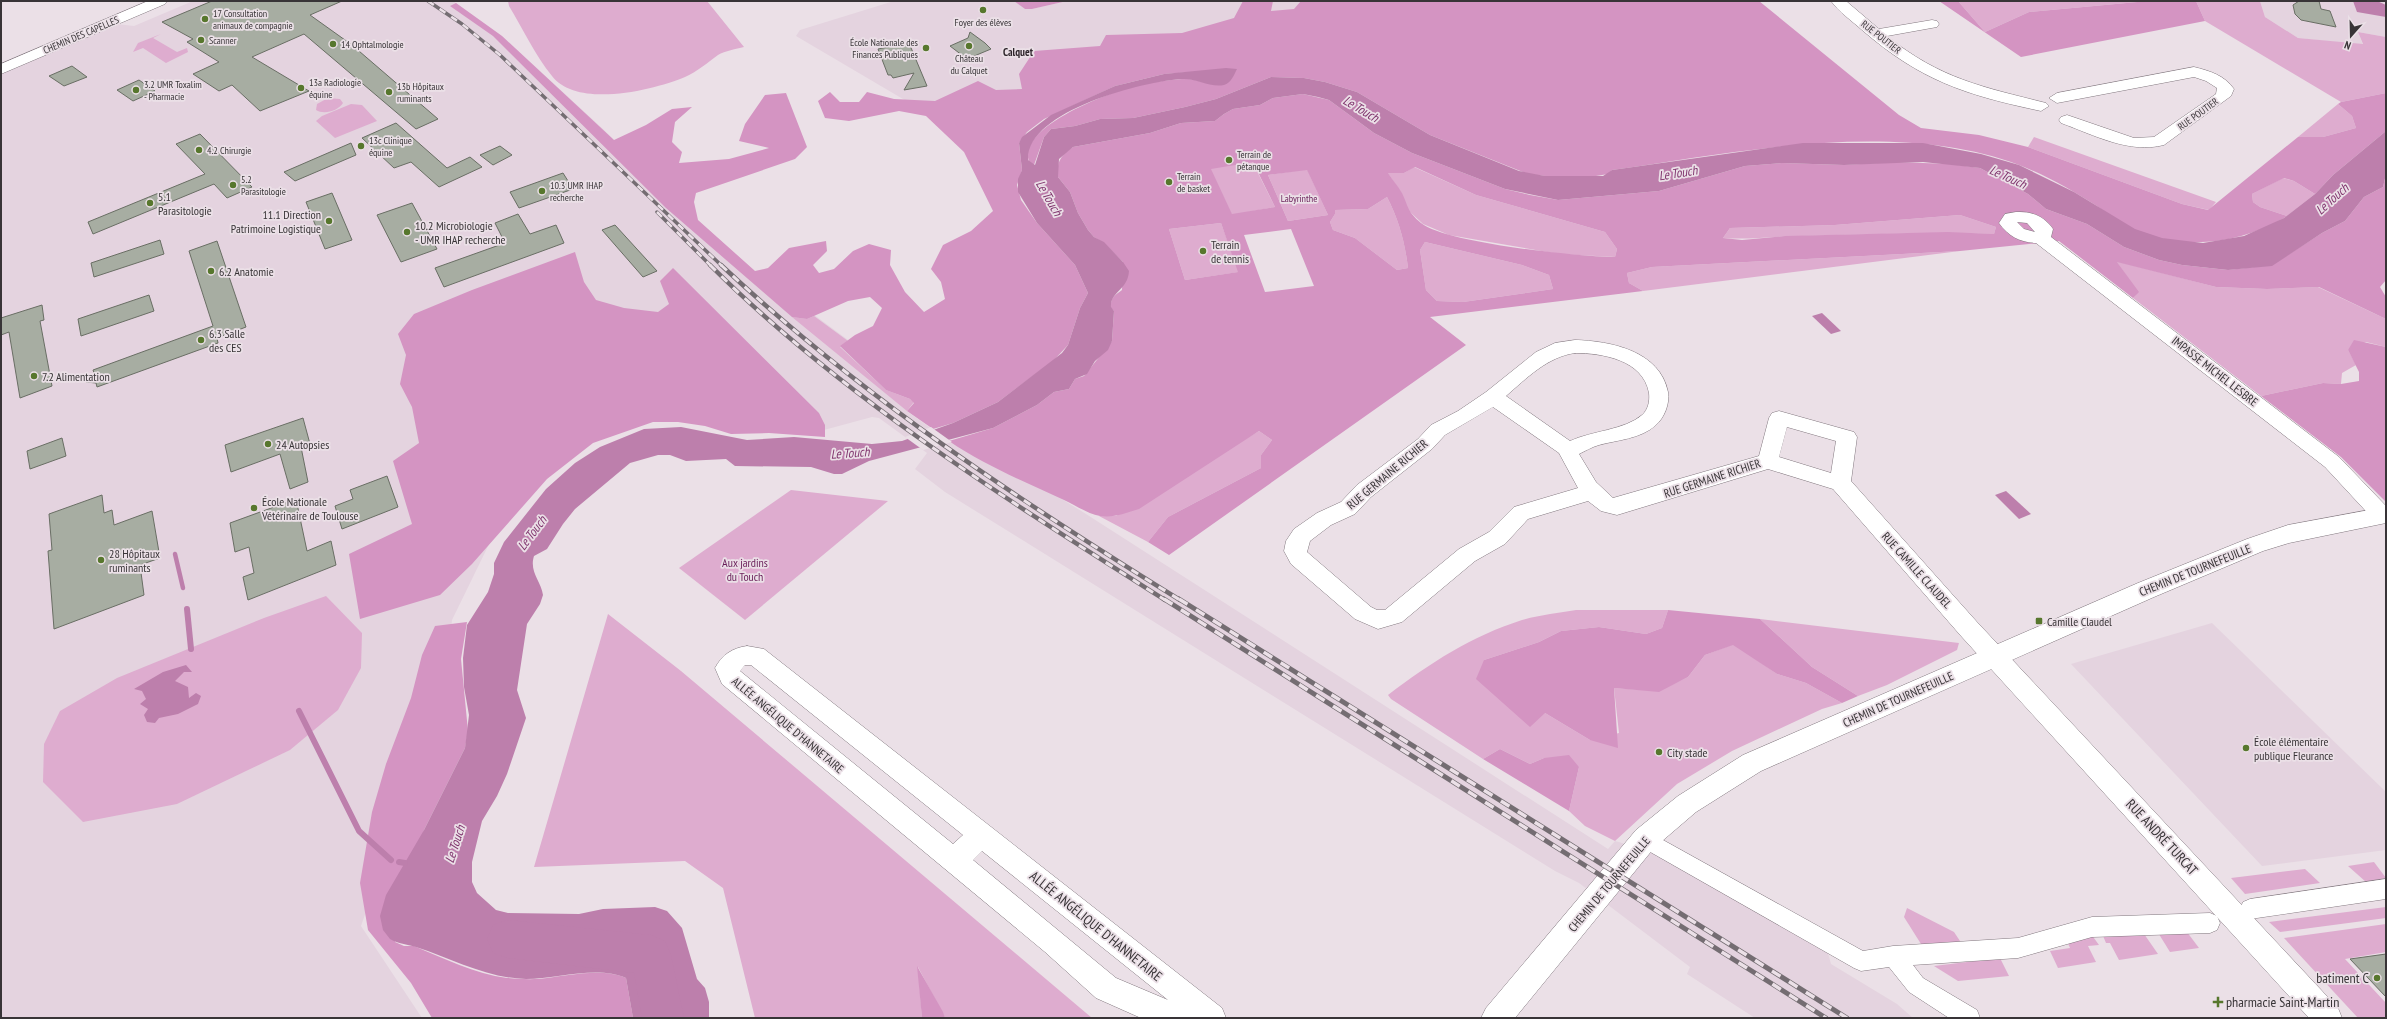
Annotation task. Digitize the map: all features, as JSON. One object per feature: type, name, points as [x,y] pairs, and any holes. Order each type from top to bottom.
[{"type":"street","name":"CHEMIN DES CAPELLES","points":[[1,69],[160,1]]},
{"type":"street","name":"RUE POUTIER","points":[[1838,1],[1875,34],[1922,68],[1943,78],[2006,99],[2041,106],[2046,112],[2132,143],[2158,142],[2223,96],[2226,89],[2222,84],[2210,76],[2194,72],[2042,101],[2041,106]]},
{"type":"street","points":[[1875,34],[1932,24]]},
{"type":"street","points":[[2057,98],[2077,105],[2083,111],[2082,116],[2077,119],[2067,120]]},
{"type":"street","name":"IMPASSE MICHEL LESBRE","points":[[2040,237],[2332,462],[2381,519]]},
{"type":"street","points":[[1571,346],[1602,347],[1619,352],[1645,368],[1651,375],[1659,392],[1656,412],[1638,427],[1592,440],[1569,450],[1493,397],[1538,361],[1560,349],[1571,346]]},
{"type":"street","name":"RUE GERMAINE RICHIER","points":[[1493,397],[1465,416],[1438,430],[1414,453],[1364,491],[1348,508],[1324,519],[1302,535],[1297,541],[1295,551],[1299,558],[1363,613],[1372,619],[1382,621],[1394,616],[1467,555],[1498,538],[1521,513],[1592,492]]},
{"type":"street","points":[[1779,418],[1847,437],[1840,483],[1768,461],[1779,418]]},
{"type":"street","name":"RUE GERMAINE RICHIER","points":[[1569,450],[1569,456],[1592,492],[1603,504],[1617,507],[1768,461]]},
{"type":"street","name":"RUE CAMILLE CLAUDEL","points":[[1840,483],[1995,656]]},
{"type":"street","name":"CHEMIN DE TOURNEFEUILLE","points":[[1496,1018],[1645,839],[1687,804],[1752,763],[2146,590],[2255,545],[2288,534],[2381,519]]},
{"type":"street","name":"ALLÉE ANGÉLIQUE D'HANNETAIRE","points":[[1178,1018],[1124,998],[1106,988],[1055,943],[730,677],[727,668],[735,659],[746,654],[756,656],[1212,1018]]},
{"type":"street","name":"RUE ANDRÉ TURCAT","points":[[1995,656],[2328,1018]]},
{"type":"street","points":[[953,861],[981,834]]},
{"type":"street","points":[[1645,839],[1861,961],[1893,956],[2018,948],[2092,927],[2210,922]]},
{"type":"street","points":[[2250,909],[2386,889]]},
{"type":"street","points":[[1893,956],[1916,985],[1969,1018]]},
{"type":"shaded area","name":"École Nationale Vétérinaire de Toulouse","points":[[193,1],[453,1],[502,36],[603,129],[672,198],[755,271],[867,354],[908,412],[949,441],[1044,488],[1086,514],[1608,849],[1615,841],[1650,851],[1828,953],[1831,964],[1897,1004],[1913,1018],[1755,1018],[1687,974],[1690,967],[1579,883],[1555,871],[945,492],[915,469],[927,453],[879,418],[872,417],[824,430],[742,392],[587,430],[494,534],[452,620],[446,679],[361,926],[422,1018],[1,1018],[1,73],[117,24],[134,26]]},
{"type":"shaded area","points":[[894,1],[1014,1],[1025,9],[1032,9],[1067,1],[1314,2],[981,145],[796,36],[800,30]]},
{"type":"shaded area","points":[[1014,1],[1067,1],[1032,9],[1025,9]]},
{"type":"shaded area","points":[[1243,1],[1273,1],[1271,11],[1294,9],[1301,1],[1759,1],[1899,115],[1921,128],[1979,135],[2028,147],[2182,204],[2208,210],[2298,137],[2323,137],[2356,128],[2352,116],[2338,104],[2341,102],[2386,93],[2386,131],[2333,175],[2315,194],[2294,181],[2284,178],[2252,194],[2253,202],[2260,207],[2287,216],[2284,218],[2245,235],[2225,240],[2204,242],[2183,242],[2163,239],[2143,233],[2123,224],[2097,206],[2059,184],[2019,165],[1972,151],[1922,144],[1870,142],[1764,148],[1612,170],[1608,174],[1596,176],[1545,176],[1528,174],[1430,135],[1357,92],[1325,82],[1304,78],[1271,77],[1216,99],[1185,107],[1133,118],[1100,119],[1075,126],[1051,129],[1044,137],[1034,165],[1030,164],[1028,151],[1035,138],[1047,126],[1082,106],[1116,92],[1148,83],[1185,79],[1206,83],[1193,72],[1164,74],[1115,86],[1044,119],[1027,132],[1019,143],[1022,170],[1017,185],[1021,200],[1037,223],[1075,265],[1088,293],[1080,308],[1068,345],[1053,361],[998,402],[953,423],[933,429],[907,411],[914,403],[910,399],[886,390],[840,346],[855,335],[873,326],[882,308],[870,297],[848,301],[807,319],[792,317],[666,208],[493,36],[450,6],[456,3],[502,36],[614,140],[646,125],[672,109],[692,107],[675,122],[672,142],[682,152],[679,163],[729,159],[769,148],[739,141],[745,124],[765,95],[786,93],[807,147],[795,159],[696,193],[694,202],[698,220],[755,271],[768,268],[789,248],[826,241],[827,251],[813,265],[819,273],[834,269],[853,251],[869,244],[891,250],[890,265],[905,292],[924,312],[945,299],[941,282],[931,269],[943,245],[971,231],[993,211],[964,152],[926,116],[899,111],[849,121],[825,118],[818,101],[830,92],[840,102],[859,102],[867,92],[894,99],[935,101],[978,81],[996,90],[1022,89],[1019,74],[1034,51],[1100,46],[1106,35],[1182,33],[1234,18]]},
{"type":"shaded area","points":[[1939,1],[1958,1],[1985,32],[2029,12],[2148,1],[2196,1],[2205,21],[2021,57]]},
{"type":"shaded area","points":[[2260,1],[2386,1],[2386,37],[2358,32],[2363,45],[2298,38],[2265,17]]},
{"type":"shaded area","points":[[1303,94],[1329,100],[1374,133],[1412,153],[1505,189],[1558,200],[1659,191],[1745,166],[1782,163],[1844,165],[1895,162],[1950,164],[1980,168],[2028,194],[2046,209],[2087,224],[2124,247],[2159,260],[2182,265],[2228,270],[2272,265],[2322,233],[2345,221],[2364,197],[2383,187],[2386,174],[2386,280],[2380,287],[2386,297],[2386,319],[2319,287],[2267,289],[2216,287],[2117,262],[2139,292],[2133,298],[2059,241],[1960,251],[1652,267],[1627,273],[1629,283],[1643,291],[1430,317],[1466,345],[1169,555],[1148,542],[1168,517],[1261,468],[1261,455],[1272,440],[1259,431],[1139,509],[1120,515],[1110,516],[1095,515],[1086,511],[1005,473],[962,450],[949,441],[993,428],[1037,405],[1054,392],[1069,389],[1075,379],[1084,376],[1112,341],[1114,311],[1111,308],[1111,302],[1122,290],[1123,262],[1104,243],[1094,237],[1078,213],[1070,192],[1058,177],[1058,167],[1062,156],[1073,147],[1150,133],[1181,123],[1215,121],[1233,109],[1260,105],[1273,98]],"holes":[[[1253,162],[1275,207],[1232,214],[1211,169]],[[1415,167],[1476,195],[1605,232],[1617,249],[1615,257],[1545,252],[1514,248],[1457,237],[1435,230],[1421,223],[1413,215],[1402,193],[1388,173],[1404,173]],[[1307,170],[1328,215],[1288,221],[1268,175]],[[1387,197],[1401,232],[1408,268],[1397,270],[1355,238],[1333,230],[1330,222],[1335,214],[1335,210],[1368,209]],[[1960,215],[1996,227],[1994,234],[1948,232],[1785,236],[1742,240],[1723,238],[1730,228],[1835,225]],[[1221,223],[1238,272],[1185,280],[1169,229]],[[1291,229],[1314,286],[1265,292],[1244,235]],[[1425,242],[1522,265],[1549,275],[1553,289],[1463,302],[1437,301],[1426,290],[1420,250]]]},
{"type":"shaded area","points":[[575,252],[584,282],[596,300],[624,308],[658,312],[669,304],[660,281],[673,268],[819,413],[825,425],[825,437],[769,433],[731,434],[705,426],[678,422],[653,422],[593,443],[547,479],[472,564],[440,595],[360,619],[349,554],[412,524],[393,461],[419,443],[412,407],[400,384],[406,355],[398,334],[414,314],[472,290]]},
{"type":"shaded area","points":[[2354,340],[2386,347],[2386,502],[2341,457],[2261,396],[2323,383],[2341,384],[2359,381],[2359,372],[2348,350]]},
{"type":"shaded area","points":[[1668,610],[1760,619],[1812,667],[1858,696],[1842,703],[1806,683],[1777,674],[1733,645],[1705,655],[1688,677],[1659,692],[1614,688],[1618,748],[1590,740],[1545,713],[1530,727],[1476,679],[1484,660],[1539,642],[1561,631],[1599,627],[1646,634],[1662,628]]},
{"type":"shaded area","points":[[467,622],[461,659],[468,731],[465,748],[424,830],[395,942],[404,946],[414,946],[483,973],[507,978],[537,979],[587,973],[607,973],[617,975],[626,978],[633,1018],[432,1018],[411,983],[368,930],[360,883],[372,812],[386,764],[411,698],[422,655],[435,626]]},
{"type":"shaded area","name":"École élémentaire publique Fleurance","points":[[2212,623],[2386,792],[2386,850],[2262,866],[2071,664]]},
{"type":"shaded area","points":[[1500,749],[1530,764],[1544,758],[1569,755],[1579,767],[1569,811],[1483,759]]},
{"type":"shaded area","points":[[917,966],[943,1012],[945,1018],[922,1018]]},
{"type":"green space","points":[[508,1],[707,1],[744,47],[718,55],[690,75],[655,87],[616,94],[579,92],[564,86],[552,76],[535,51],[509,6]]},
{"type":"green space","points":[[1958,1],[2148,1],[2029,12],[1985,32]]},
{"type":"green space","points":[[2196,1],[2260,1],[2265,17],[2298,38],[2363,44],[2358,32],[2386,37],[2386,93],[2341,102],[2205,21]]},
{"type":"green space","points":[[161,34],[153,38],[177,52],[187,48],[188,52],[166,63],[143,48],[133,52],[138,43]]},
{"type":"green space","points":[[328,98],[340,99],[343,103],[338,108],[331,111],[323,112],[316,110],[317,104]]},
{"type":"green space","points":[[351,104],[362,105],[377,121],[335,138],[316,121],[322,116]]},
{"type":"green space","points":[[2338,104],[2352,116],[2356,128],[2323,137],[2298,137]]},
{"type":"green space","points":[[2034,137],[2216,202],[2209,210],[2182,204],[2028,147]]},
{"type":"green space","points":[[1247,151],[1275,207],[1232,215],[1205,158]]},
{"type":"green space","points":[[1414,167],[1476,195],[1605,232],[1617,249],[1615,257],[1559,254],[1449,235],[1423,224],[1408,210],[1401,192],[1387,172],[1404,173]]},
{"type":"green space","name":"Labyrinthe","points":[[1307,169],[1328,215],[1288,221],[1268,175]]},
{"type":"green space","points":[[2283,178],[2294,181],[2315,194],[2287,216],[2260,207],[2253,202],[2252,194]]},
{"type":"green space","points":[[1387,197],[1401,232],[1408,268],[1397,270],[1355,238],[1333,230],[1330,222],[1335,214],[1335,210],[1368,209]]},
{"type":"green space","points":[[1960,215],[1996,227],[1994,234],[1946,233],[1792,236],[1743,239],[1723,238],[1730,228],[1835,225]]},
{"type":"green space","name":"Terrain de tennis","points":[[1221,223],[1239,272],[1185,280],[1169,229]]},
{"type":"green space","points":[[1425,242],[1522,265],[1549,275],[1553,289],[1463,302],[1437,301],[1426,290],[1420,250]]},
{"type":"green space","points":[[1960,251],[1643,291],[1629,283],[1627,273],[1652,267]]},
{"type":"green space","points":[[2116,261],[2216,287],[2267,289],[2318,287],[2386,319],[2386,347],[2366,342],[2348,350],[2356,365],[2342,373],[2341,384],[2323,383],[2261,396],[2133,298],[2138,292]]},
{"type":"green space","points":[[814,316],[848,341],[840,347],[886,390],[914,402],[907,411],[792,317],[807,319]]},
{"type":"green space","points":[[1259,431],[1272,440],[1261,455],[1261,468],[1168,517],[1148,542],[1099,516],[1116,516]]},
{"type":"green space","name":"Aux jardins du Touch","points":[[791,490],[888,501],[745,620],[679,568]]},
{"type":"green space","points":[[326,596],[362,633],[361,668],[338,710],[290,750],[177,804],[83,822],[43,782],[44,744],[60,711],[117,678],[264,618]]},
{"type":"green space","points":[[1576,610],[1668,610],[1662,628],[1646,634],[1599,627],[1561,631],[1539,642],[1484,660],[1545,713],[1590,740],[1619,733],[1614,688],[1659,691],[1688,677],[1705,655],[1734,644],[1777,674],[1806,683],[1842,703],[1822,709],[1732,751],[1677,784],[1615,841],[1585,826],[1569,811],[1579,767],[1544,758],[1530,764],[1500,749],[1483,759],[1391,699],[1388,695],[1436,661],[1486,634],[1529,618]]},
{"type":"green space","points":[[608,614],[681,671],[1092,1018],[945,1018],[918,967],[922,1018],[755,1018],[723,888],[685,861],[534,867]]},
{"type":"green space","points":[[1760,619],[1959,643],[1957,650],[1887,685],[1858,696],[1812,667]]},
{"type":"green space","points":[[2374,862],[2386,878],[2366,882],[2348,866]]},
{"type":"green space","points":[[2305,869],[2320,883],[2245,894],[2231,878]]},
{"type":"green space","points":[[2386,907],[2386,918],[2280,932],[2269,922]]},
{"type":"green space","points":[[1907,908],[1954,932],[1962,944],[1921,944],[1904,917]]},
{"type":"green space","points":[[2386,924],[2386,952],[2345,959],[2386,1003],[2386,1018],[2358,1018],[2284,938]]},
{"type":"green space","points":[[2101,931],[2142,931],[2158,954],[2119,960],[2110,943],[2106,943]]},
{"type":"green space","points":[[2157,931],[2187,932],[2199,948],[2170,952]]},
{"type":"green space","points":[[2091,934],[2099,945],[2088,946],[2096,962],[2058,968],[2050,951],[2070,948],[2067,941]]},
{"type":"green space","points":[[2000,958],[2009,976],[1958,981],[1934,966]]},
{"type":"water","points":[[2353,1],[2377,1],[2386,5],[2386,17],[2357,12]]},
{"type":"water","points":[[1226,68],[1237,69],[1230,81],[1224,85],[1219,86],[1187,79],[1164,81],[1116,93],[1090,102],[1066,113],[1046,127],[1032,143],[1028,160],[1035,165],[1044,137],[1051,129],[1075,126],[1100,119],[1133,118],[1185,107],[1216,99],[1271,77],[1304,78],[1325,82],[1357,92],[1430,135],[1519,171],[1545,176],[1603,176],[1612,170],[1803,143],[1923,143],[1981,154],[2019,165],[2074,192],[2135,229],[2162,238],[2203,243],[2244,236],[2284,218],[2315,194],[2333,175],[2386,131],[2386,174],[2383,187],[2364,197],[2345,221],[2322,233],[2272,266],[2228,270],[2182,265],[2159,260],[2124,247],[2087,224],[2046,209],[2028,194],[1980,168],[1923,162],[1844,165],[1782,163],[1745,166],[1659,191],[1558,200],[1505,189],[1412,153],[1374,133],[1329,100],[1303,94],[1273,98],[1260,105],[1233,109],[1215,121],[1181,123],[1150,133],[1073,147],[1059,159],[1058,177],[1070,192],[1078,213],[1088,230],[1094,237],[1104,242],[1123,262],[1129,271],[1126,283],[1111,302],[1111,307],[1114,311],[1112,341],[1108,350],[1095,361],[1087,374],[1075,379],[1069,389],[1054,392],[1037,405],[993,428],[869,461],[842,474],[834,474],[811,467],[735,466],[726,459],[686,461],[670,455],[658,455],[630,463],[575,509],[563,524],[547,549],[534,556],[534,572],[543,595],[540,604],[527,624],[517,690],[526,718],[507,774],[497,796],[482,821],[472,862],[472,882],[477,893],[496,910],[508,913],[579,914],[603,909],[655,907],[667,911],[682,928],[697,979],[705,988],[709,1002],[709,1018],[633,1018],[626,978],[615,974],[590,973],[526,979],[511,978],[483,972],[390,939],[383,930],[380,916],[386,895],[424,830],[465,748],[469,715],[464,687],[463,658],[467,625],[488,592],[494,574],[494,563],[504,542],[546,489],[575,463],[600,447],[644,429],[681,427],[747,440],[794,437],[872,444],[902,441],[953,423],[998,402],[1062,353],[1068,345],[1080,308],[1088,293],[1075,265],[1037,223],[1018,192],[1018,179],[1022,170],[1019,143],[1022,137],[1051,115],[1115,86],[1164,74]],"holes":[[[583,931],[608,932],[616,947],[613,955],[585,964],[550,956],[546,948],[555,939]]]},
{"type":"water","points":[[1822,313],[1841,331],[1831,334],[1812,316]]},
{"type":"water","points":[[2006,491],[2031,514],[2019,519],[1995,495]]},
{"type":"water","points":[[186,665],[192,672],[184,672],[175,681],[188,687],[189,698],[196,693],[201,696],[198,704],[178,714],[159,718],[155,723],[147,722],[144,715],[148,709],[140,704],[146,699],[142,691],[134,689],[163,672]]},
{"type":"pier","points":[[931,427],[952,442],[923,450],[905,437]]},
{"type":"building","points":[[212,1],[342,1],[310,15],[352,45],[438,119],[416,129],[304,34],[252,57],[309,91],[260,111],[232,85],[219,91],[193,74],[219,62],[187,42],[193,39],[162,22]]},
{"type":"building","points":[[2299,1],[2319,1],[2321,9],[2330,11],[2336,27],[2301,20],[2295,14],[2293,5]]},
{"type":"building","name":"Château du Calquet","points":[[970,32],[991,49],[967,59],[950,46],[968,38]]},
{"type":"building","points":[[909,43],[927,86],[904,90],[914,73],[893,78],[891,75],[888,75],[878,49]]},
{"type":"building","points":[[72,66],[87,77],[64,86],[49,76]]},
{"type":"building","name":"3.2 UMR Toxalim - Pharmacie","points":[[139,80],[155,91],[133,101],[117,90]]},
{"type":"building","points":[[396,123],[447,168],[470,157],[482,167],[439,187],[411,162],[394,168],[362,138]]},
{"type":"building","points":[[200,134],[252,187],[227,198],[214,184],[93,234],[88,222],[205,174],[176,144]]},
{"type":"building","points":[[351,143],[356,155],[295,181],[284,172]]},
{"type":"building","points":[[500,146],[512,155],[493,165],[480,155]]},
{"type":"building","name":"10.3 UMR IHAP recherche","points":[[563,173],[573,189],[519,208],[510,192]]},
{"type":"building","name":"11.1 Direction Patrimoine Logistique","points":[[332,193],[352,240],[325,249],[306,202]]},
{"type":"building","name":"10.2 Microbiologie - UMR IHAP recherche","points":[[412,203],[437,249],[401,262],[377,215]]},
{"type":"building","points":[[518,214],[530,234],[556,225],[564,243],[444,287],[435,268],[505,243],[495,223]]},
{"type":"building","points":[[615,225],[657,271],[643,277],[602,230]]},
{"type":"building","points":[[160,240],[164,254],[94,277],[91,263]]},
{"type":"building","points":[[217,241],[246,327],[217,338],[218,343],[97,387],[96,383],[86,382],[94,373],[93,370],[213,326],[189,251]]},
{"type":"building","points":[[149,295],[154,311],[81,336],[78,319]]},
{"type":"building","points":[[42,305],[44,320],[40,321],[52,386],[20,398],[9,332],[1,335],[1,318]]},
{"type":"building","name":"24 Autopsies","points":[[303,418],[310,444],[301,447],[308,482],[290,489],[280,454],[231,472],[225,445]]},
{"type":"building","points":[[62,438],[66,456],[30,469],[27,451]]},
{"type":"building","points":[[387,476],[398,507],[342,529],[335,506],[353,499],[350,490]]},
{"type":"building","name":"28 Hôpitaux ruminants","points":[[102,495],[104,513],[112,510],[114,525],[152,511],[160,558],[140,565],[144,595],[54,629],[48,551],[52,550],[49,514]]},
{"type":"building","points":[[296,499],[307,551],[331,541],[336,565],[248,600],[243,577],[254,573],[249,547],[235,552],[230,523]]},
{"type":"building","name":"batiment C","points":[[2386,954],[2386,997],[2350,959]]},
{"type":"waterway","points":[[175,554],[183,588]]},
{"type":"waterway","points":[[187,609],[191,649]]},
{"type":"waterway","points":[[299,711],[359,831],[391,860]]},
{"type":"waterway","points":[[399,862],[405,863]]},
{"type":"waterway","name":"Le Touch","points":[[507,939],[651,955],[663,1018]]},
{"type":"railway","points":[[428,1],[462,24],[500,55],[722,266]]},
{"type":"railway","points":[[657,212],[710,265]]},
{"type":"railway","points":[[710,265],[761,313],[814,359],[870,402],[987,485],[1165,600]]},
{"type":"railway","points":[[721,265],[829,359],[942,444],[1059,524],[1180,600]]},
{"type":"railway","points":[[1164,599],[1826,1018]]},
{"type":"railway","points":[[1179,599],[1847,1018]]},
{"type":"place","name":"Foyer des élèves","points":[[983,10]]},
{"type":"place","name":"17 Consultation animaux de compagnie","points":[[205,19]]},
{"type":"place","name":"Scanner","points":[[201,40]]},
{"type":"place","name":"14 Ophtalmologie","points":[[333,44]]},
{"type":"place","name":"Château du Calquet","points":[[969,46]]},
{"type":"place","name":"École Nationale des Finances Publiques","points":[[926,48]]},
{"type":"place","name":"13a Radiologie équine","points":[[301,88]]},
{"type":"place","name":"3.2 UMR Toxalim - Pharmacie","points":[[136,90]]},
{"type":"place","name":"13b Hôpitaux ruminants","points":[[389,92]]},
{"type":"place","name":"13c Clinique équine","points":[[361,146]]},
{"type":"place","name":"4.2 Chirurgie","points":[[199,150]]},
{"type":"place","name":"Terrain de pétanque","points":[[1229,160]]},
{"type":"place","name":"Terrain de basket","points":[[1169,182]]},
{"type":"place","name":"5.2 Parasitologie","points":[[233,185]]},
{"type":"place","name":"10.3 UMR IHAP recherche","points":[[542,191]]},
{"type":"place","name":"5.1 Parasitologie","points":[[150,203]]},
{"type":"place","name":"11.1 Direction Patrimoine Logistique","points":[[329,221]]},
{"type":"place","name":"10.2 Microbiologie - UMR IHAP recherche","points":[[407,232]]},
{"type":"place","name":"Terrain de tennis","points":[[1203,251]]},
{"type":"place","name":"6.2 Anatomie","points":[[211,271]]},
{"type":"place","name":"6.3 Salle des CES","points":[[201,340]]},
{"type":"place","name":"7.2 Alimentation","points":[[34,376]]},
{"type":"place","name":"24 Autopsies","points":[[268,444]]},
{"type":"place","name":"École Nationale Vétérinaire de Toulouse","points":[[254,508]]},
{"type":"place","name":"28 Hôpitaux ruminants","points":[[101,560]]},
{"type":"place","name":"Camille Claudel","points":[[2039,621]]},
{"type":"place","name":"École élémentaire publique Fleurance","points":[[2246,748]]},
{"type":"place","name":"City stade","points":[[1659,752]]},
{"type":"place","name":"batiment C","points":[[2377,978]]},
{"type":"place","name":"pharmacie Saint-Martin","points":[[2218,1002]]},
{"type":"district","name":"Calquet","points":[[1018,52]]}]
